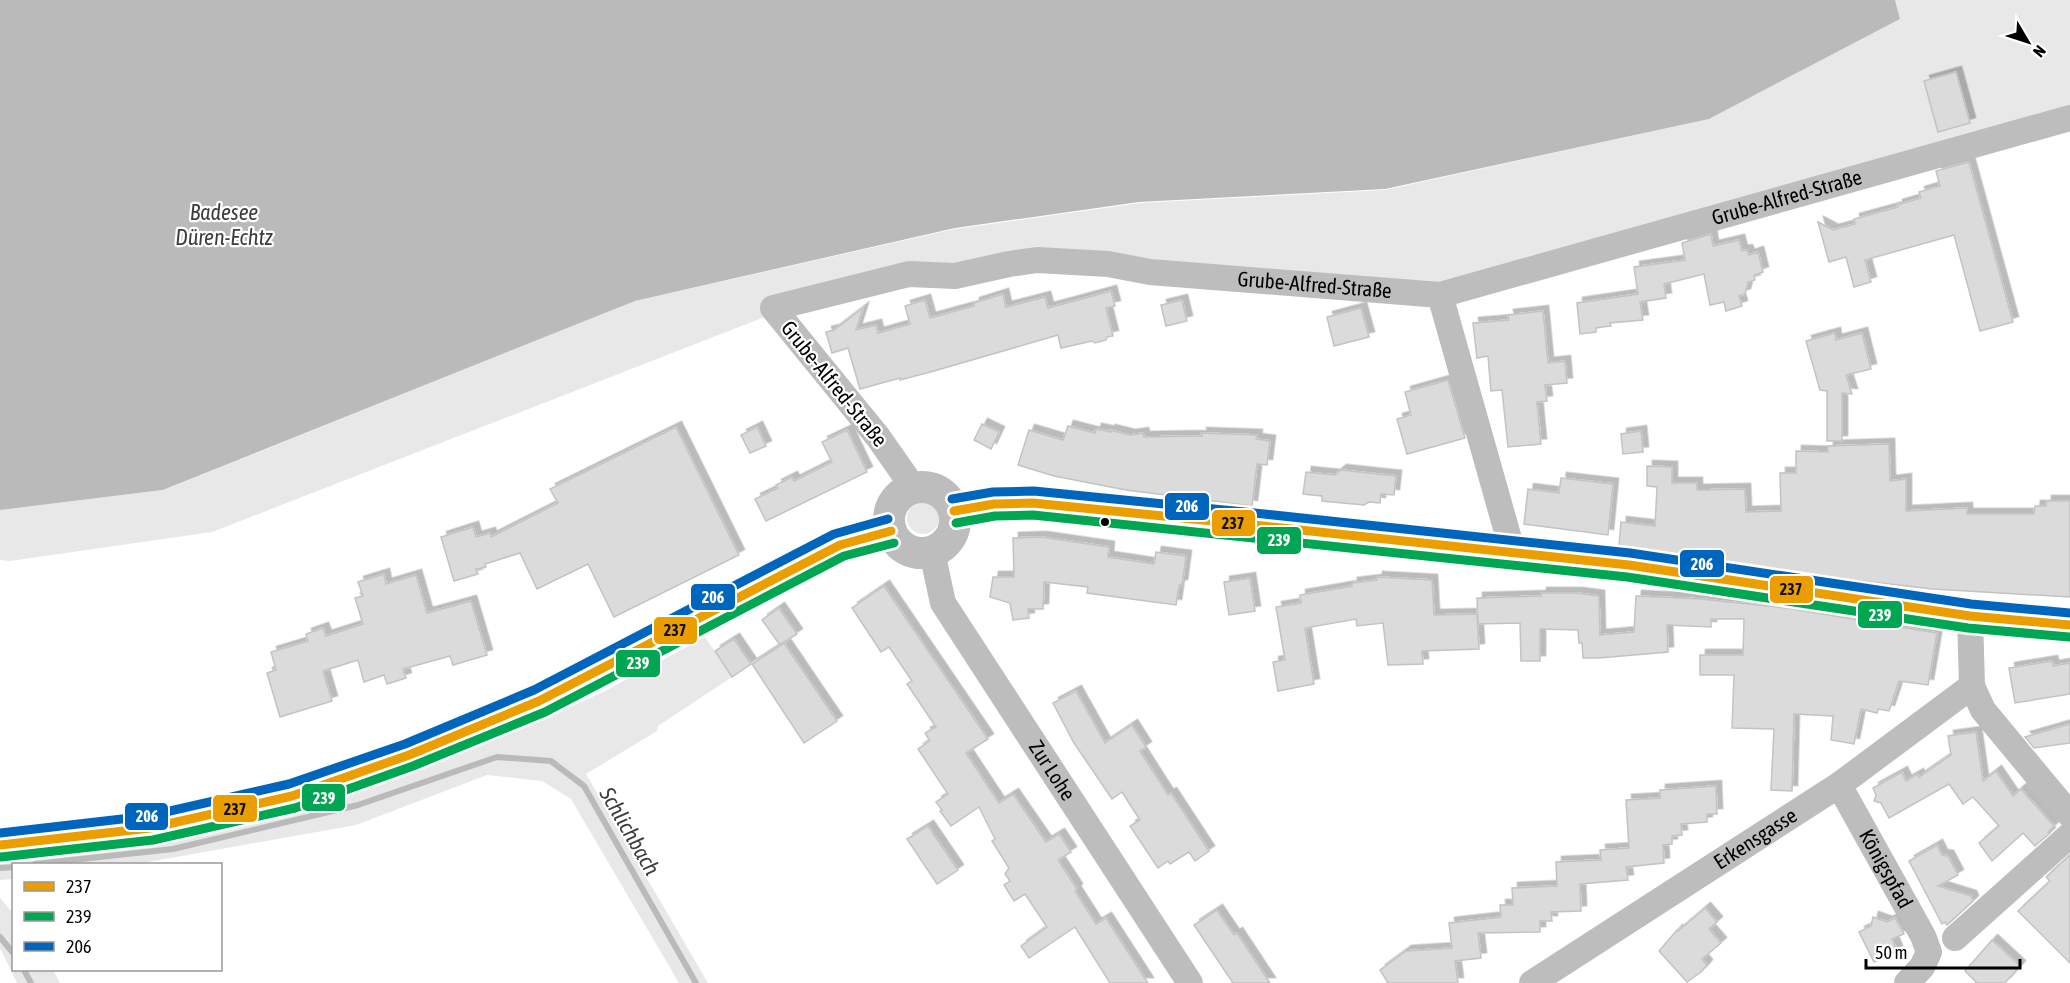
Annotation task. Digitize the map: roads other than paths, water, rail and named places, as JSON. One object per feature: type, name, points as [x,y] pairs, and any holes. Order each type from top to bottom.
[{"type":"street","name":"Grube-Alfred-Straße","points":[[907,491],[906,477],[878,437],[773,308],[909,274],[956,276],[1037,260],[1108,264],[1150,272],[1440,295],[2070,118]]},
{"type":"street","points":[[1440,295],[1513,553]]},
{"type":"street","points":[[921,487],[935,490],[946,498],[954,511],[951,536],[943,546],[932,552],[919,553],[907,550],[897,542],[891,531],[889,519],[891,508],[907,491],[921,487]]},
{"type":"street","points":[[954,511],[994,504],[1034,503],[1629,565],[1970,616],[2070,625]]},
{"type":"street","points":[[0,845],[150,828],[292,796],[388,762],[539,701],[840,545],[891,531]]},
{"type":"street","name":"Zur Lohe","points":[[932,552],[943,603],[1190,983]]},
{"type":"street","points":[[1970,616],[1972,686],[1983,710],[2070,815]]},
{"type":"street","name":"Erkensgasse","points":[[1542,981],[1839,785],[1972,686]]},
{"type":"street","name":"Königspfad","points":[[1839,785],[1923,936],[1929,952],[1922,967],[1907,983]]},
{"type":"street","points":[[1955,938],[2070,835]]},
{"type":"water","name":"Badesee Düren-Echtz","points":[[0,0],[1895,0],[1900,19],[1709,119],[1385,189],[1139,202],[955,228],[635,301],[163,490],[0,510]]},
{"type":"waterway","name":"Schlichbach","points":[[44,863],[173,849],[358,805],[497,757],[551,761],[584,786],[696,983]]},
{"type":"waterway","name":"Schlichbach","points":[[0,868],[12,867]]},
{"type":"waterway","points":[[0,937],[12,952]]},
{"type":"waterway","points":[[25,971],[31,983]]}]
